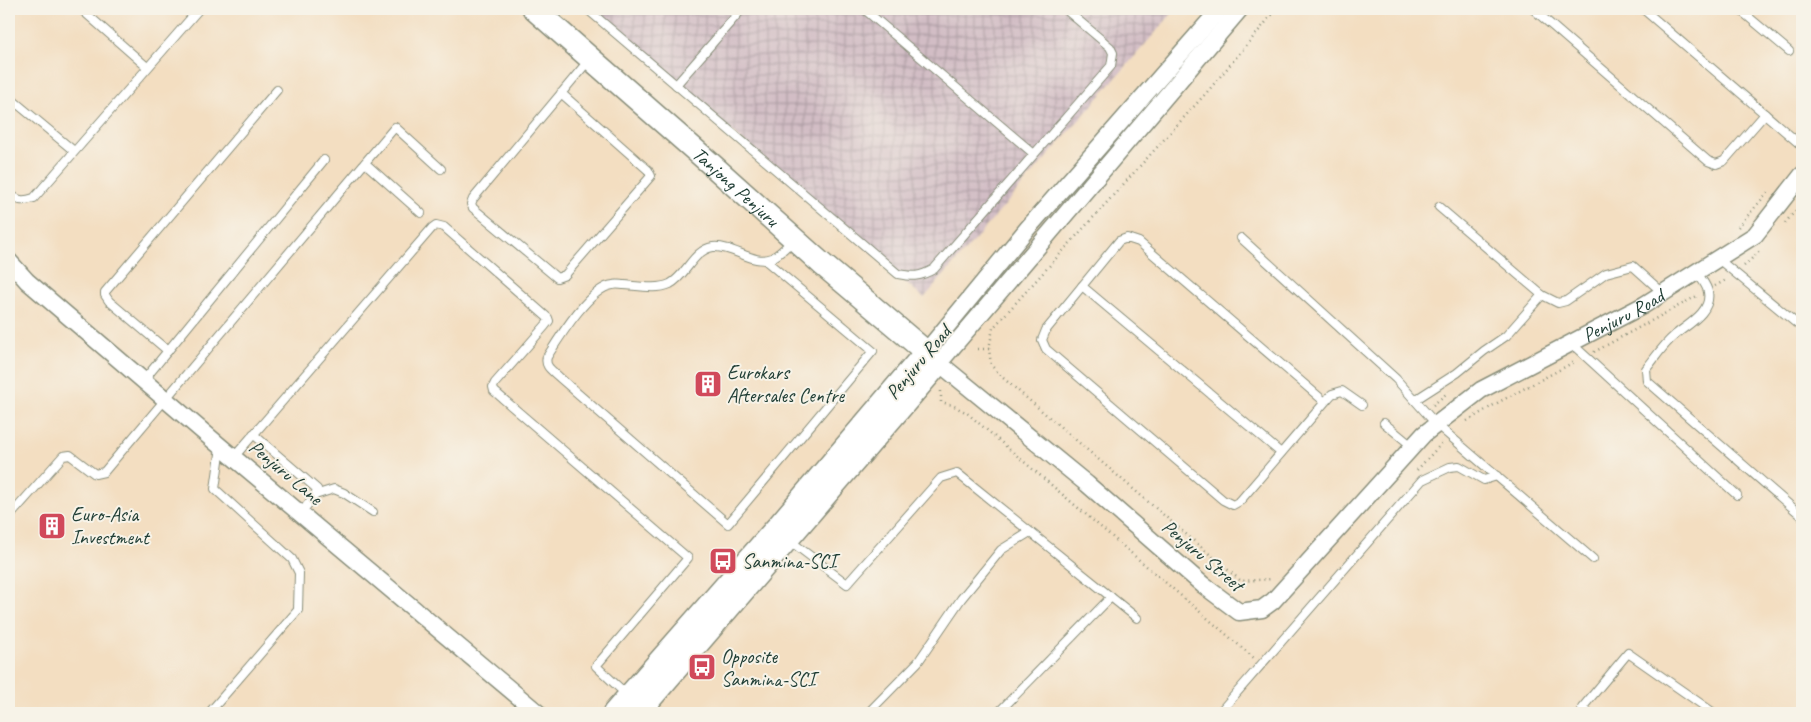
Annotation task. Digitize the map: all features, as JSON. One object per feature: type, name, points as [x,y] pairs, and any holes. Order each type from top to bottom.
[{"type":"main road","name":"Tanjong Penjuru","points":[[534,9],[794,239],[932,358]]},
{"type":"main road","name":"Penjuru Road","points":[[614,713],[634,705],[788,539],[932,358]]},
{"type":"main road","name":"Penjuru Road","points":[[634,705],[779,525],[932,358]]},
{"type":"street","name":"Penjuru Road","points":[[932,358],[1028,229],[1220,9]]},
{"type":"street","name":"Penjuru Road","points":[[932,358],[1240,9]]},
{"type":"street","name":"Penjuru Road","points":[[1430,429],[1481,390],[1644,305],[1754,235],[1802,175]]},
{"type":"street","name":"Penjuru Lane","points":[[9,261],[27,281],[538,713]]},
{"type":"street","name":"Penjuru Street","points":[[932,358],[1087,484],[1203,585],[1238,612],[1262,609],[1272,601],[1430,429]]},
{"type":"lane","points":[[81,9],[147,67]]},
{"type":"lane","points":[[9,193],[16,200],[23,202],[34,198],[199,9]]},
{"type":"lane","points":[[587,9],[898,274],[909,276],[923,275],[934,268],[1111,66],[1113,53],[1110,47],[1065,9]]},
{"type":"lane","points":[[676,85],[742,9]]},
{"type":"lane","points":[[864,9],[1034,154]]},
{"type":"lane","points":[[1533,9],[1708,161],[1716,164],[1724,161],[1765,114]]},
{"type":"lane","points":[[1643,9],[1802,146]]},
{"type":"lane","points":[[1740,9],[1789,51]]},
{"type":"lane","points":[[561,93],[648,170],[651,176],[564,276],[557,278],[473,208],[471,204],[561,93],[591,58]]},
{"type":"lane","points":[[168,351],[109,300],[105,292],[276,90]]},
{"type":"lane","points":[[9,97],[74,151]]},
{"type":"lane","points":[[9,517],[63,456],[70,455],[95,474],[104,472],[395,127],[442,169]]},
{"type":"lane","points":[[144,380],[324,160]]},
{"type":"lane","points":[[365,163],[421,213]]},
{"type":"lane","points":[[1439,207],[1542,295],[1558,303],[1566,301],[1606,273],[1633,266],[1663,293]]},
{"type":"lane","points":[[209,713],[298,610],[300,574],[292,559],[215,490],[228,452],[253,434],[436,225],[444,227],[548,318],[545,326],[495,383],[494,391],[688,558],[596,666],[634,705]]},
{"type":"lane","points":[[1326,402],[1139,242],[1127,238],[1119,241],[1046,330],[1042,340],[1046,349],[1223,500],[1232,505],[1240,501],[1326,402],[1332,394],[1342,391],[1362,405]]},
{"type":"lane","points":[[1241,238],[1396,379],[1424,411],[1430,429],[1450,436],[1594,559]]},
{"type":"lane","points":[[765,260],[873,351],[728,524],[560,378],[547,366],[547,357],[570,321],[581,308],[593,296],[611,284],[661,287],[671,283],[698,255],[708,249],[714,247],[727,248],[765,260],[774,257],[794,239]]},
{"type":"lane","points":[[1718,258],[1802,328]]},
{"type":"lane","points":[[1697,272],[1708,290],[1709,295],[1706,306],[1689,325],[1673,336],[1646,369],[1647,381],[1802,516]]},
{"type":"lane","points":[[1082,286],[1281,453]]},
{"type":"lane","points":[[1415,400],[1457,373],[1506,336],[1542,295]]},
{"type":"lane","points":[[1571,343],[1737,495]]},
{"type":"lane","points":[[1384,423],[1413,446]]},
{"type":"lane","points":[[253,434],[317,489],[315,495],[301,512]]},
{"type":"lane","points":[[1219,713],[1422,480],[1450,467],[1459,466],[1484,480],[1497,476]]},
{"type":"lane","points":[[788,539],[847,584],[941,478],[957,473],[1137,618]]},
{"type":"lane","points":[[315,495],[334,490],[344,493],[373,512]]},
{"type":"lane","points":[[869,712],[918,662],[961,599],[1001,550],[1030,532]]},
{"type":"lane","points":[[998,713],[1111,597]]},
{"type":"lane","points":[[1588,713],[1582,708],[1628,653],[1714,713]]},
{"type":"path","points":[[1277,9],[1208,91],[994,328],[990,349],[991,366],[1002,377],[1241,581],[1278,579]]},
{"type":"path","points":[[1734,233],[1771,188]]},
{"type":"path","points":[[1779,230],[1802,203]]},
{"type":"path","points":[[1414,473],[1466,422],[1499,402],[1736,274],[1768,243]]},
{"type":"path","points":[[978,349],[990,349]]},
{"type":"path","points":[[941,391],[941,402],[952,405],[967,413],[1250,656],[1257,658]]},
{"type":"path","points":[[1424,411],[1447,393]]},
{"type":"shaded area","points":[[590,9],[1176,9],[924,298]]},
{"type":"place","name":"Eurokars Aftersales Centre","points":[[708,384]]},
{"type":"place","name":"Euro-Asia Investment","points":[[52,526]]},
{"type":"place","name":"Sanmina-SCI","points":[[723,561]]},
{"type":"place","name":"Opposite Sanmina-SCI","points":[[702,667]]}]
